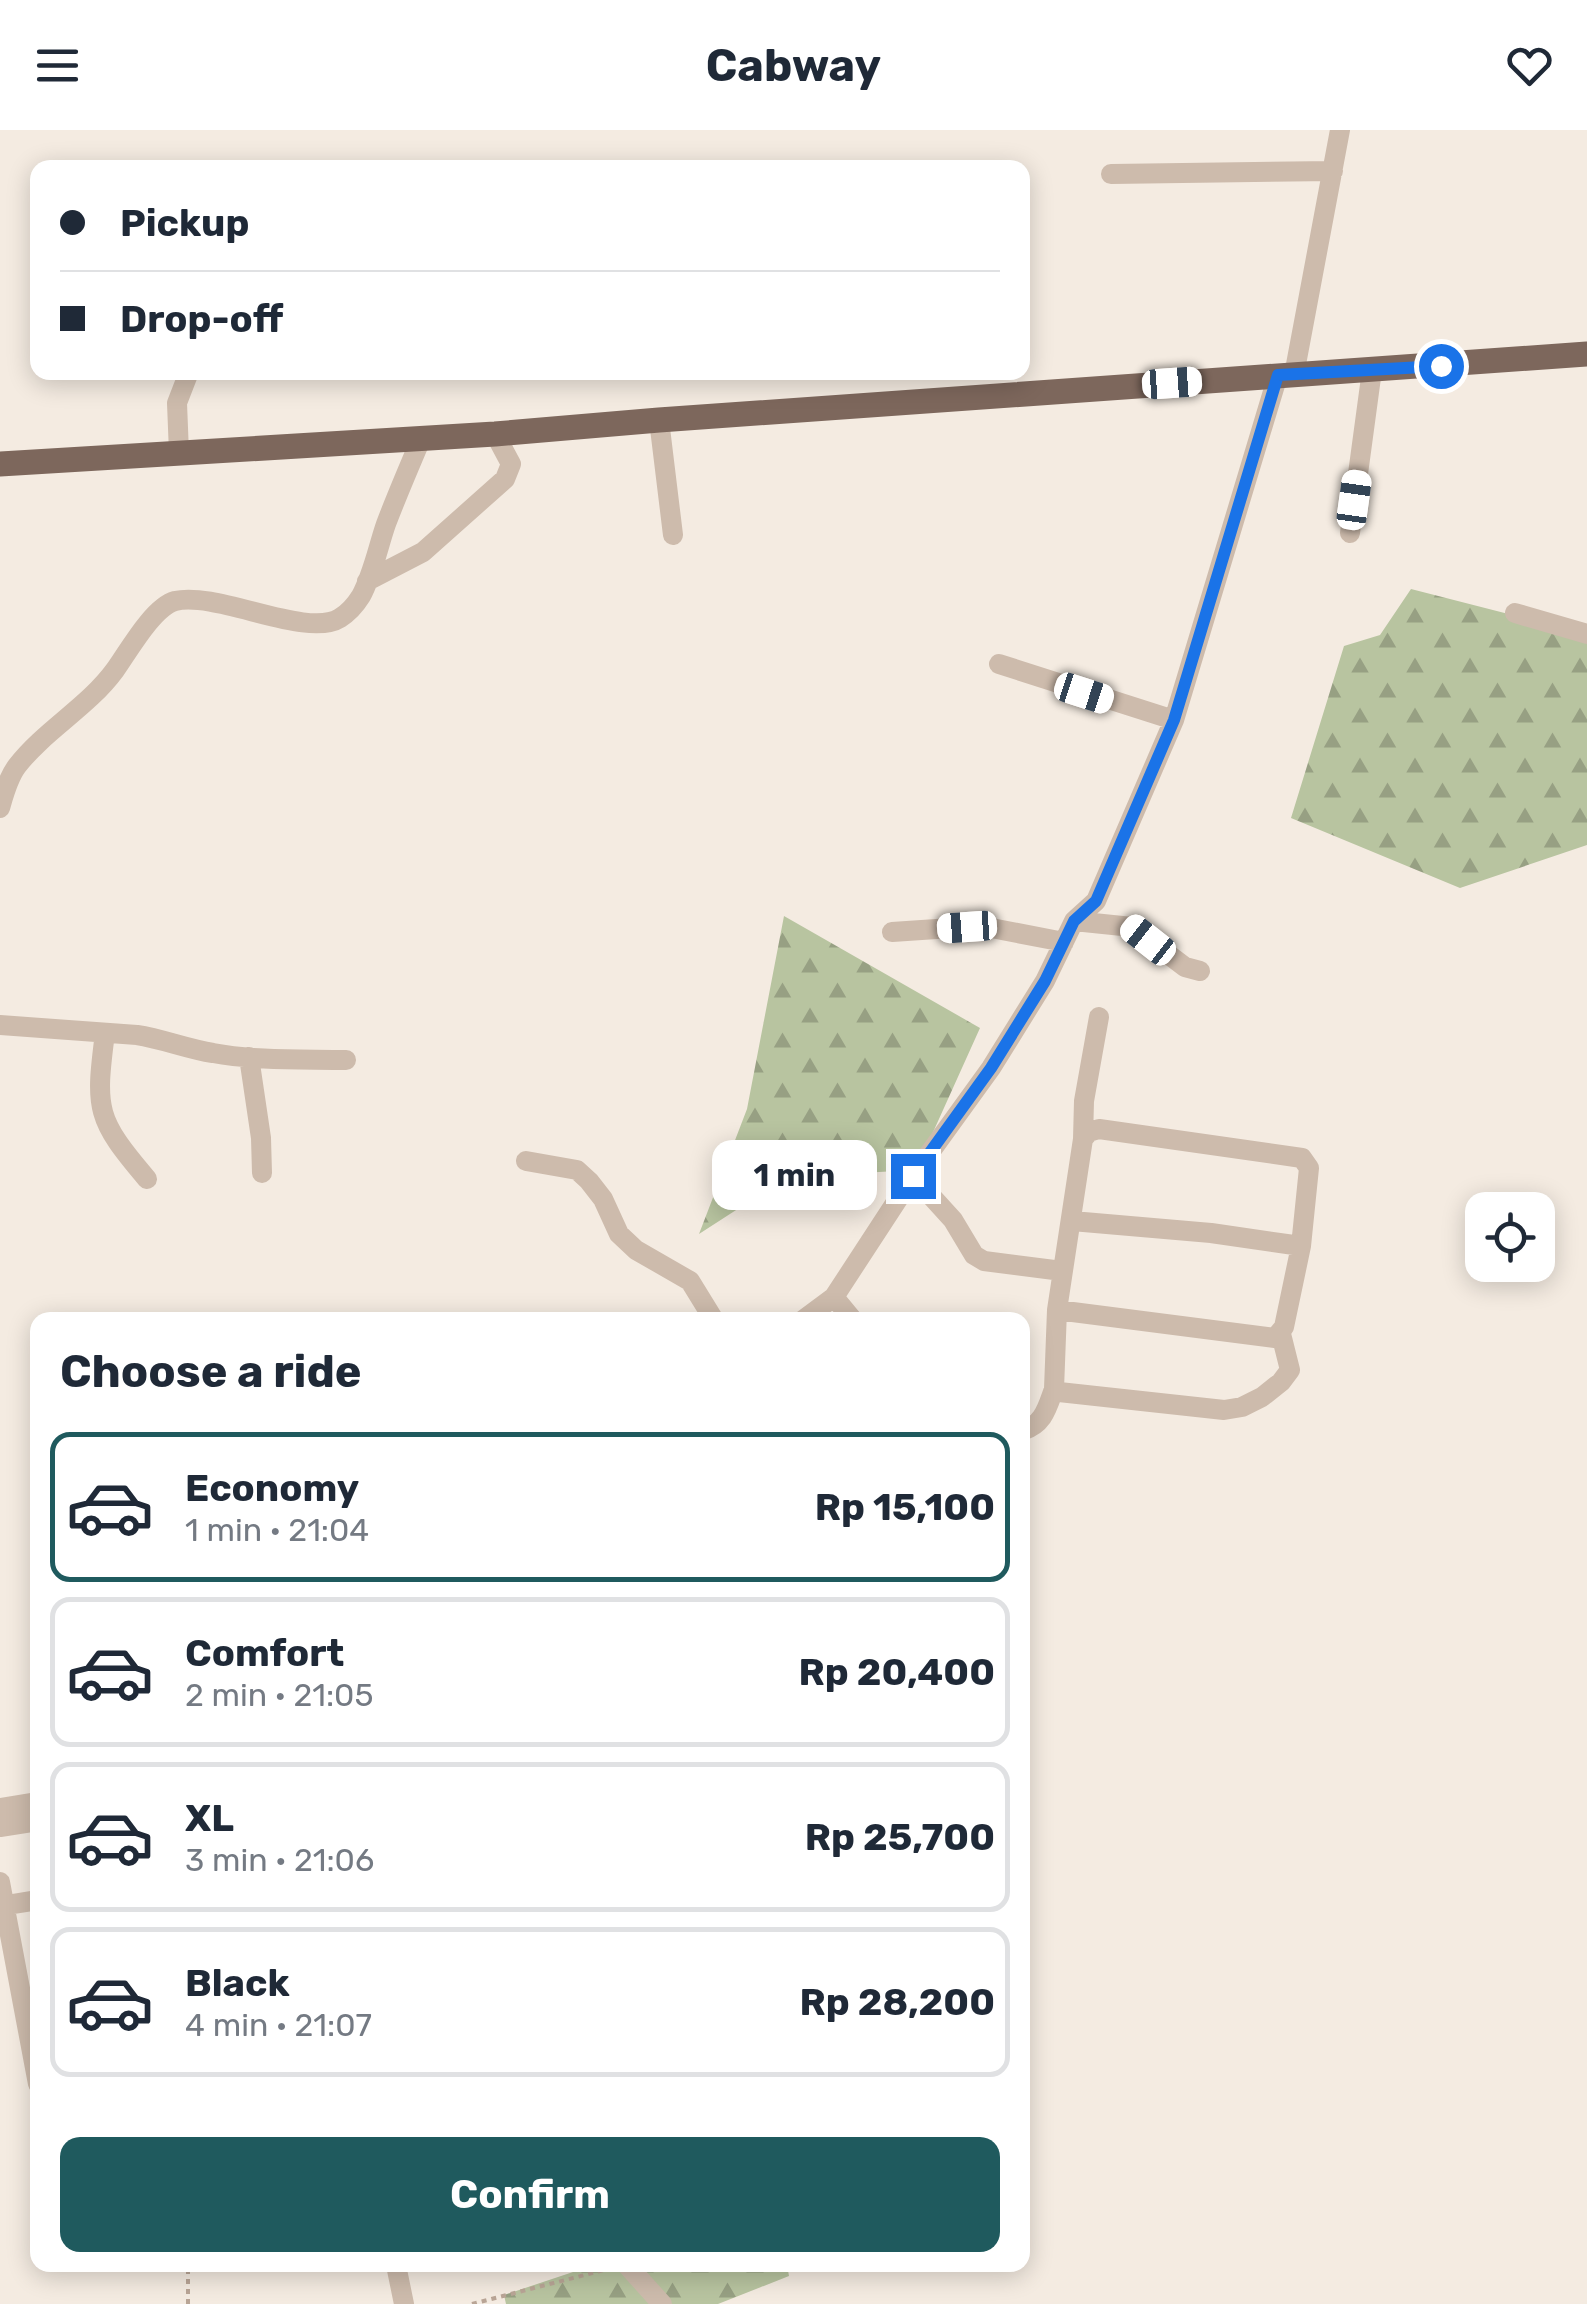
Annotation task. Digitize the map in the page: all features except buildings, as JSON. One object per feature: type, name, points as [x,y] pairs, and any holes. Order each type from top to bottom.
[{"type":"main road","points":[[0,464],[496,434],[1587,354]]},
{"type":"street","points":[[814,1312],[834,1297],[913,1176],[991,1068],[1045,981],[1074,921],[1096,901],[1174,720],[1286,375],[1340,130]]},
{"type":"street","points":[[1111,174],[1332,171]]},
{"type":"street","points":[[1350,533],[1372,370]]},
{"type":"street","points":[[178,453],[177,403],[186,380]]},
{"type":"street","points":[[659,420],[673,535]]},
{"type":"street","points":[[367,582],[423,552],[505,479],[512,464],[496,434]]},
{"type":"street","points":[[0,808],[14,770],[102,685],[168,604],[219,604],[290,620],[337,620],[359,600],[367,582],[416,439]]},
{"type":"street","points":[[1515,614],[1587,634]]},
{"type":"street","points":[[999,664],[1174,720]]},
{"type":"street","points":[[1074,921],[1132,927],[1186,966],[1200,971]]},
{"type":"street","points":[[892,932],[981,926],[1064,942]]},
{"type":"street","points":[[1030,1428],[1044,1417],[1054,1388],[1057,1310],[1098,1017]]},
{"type":"street","points":[[0,1025],[157,1038],[189,1049],[249,1058],[346,1060]]},
{"type":"street","points":[[105,1033],[98,1084],[101,1112],[118,1143],[147,1179]]},
{"type":"street","points":[[249,1058],[262,1173]]},
{"type":"street","points":[[1054,1388],[1059,1392],[1224,1410],[1242,1406],[1272,1389],[1290,1370],[1282,1334],[1300,1246],[1309,1168],[1302,1158],[1100,1129],[1088,1132],[1083,1139]]},
{"type":"street","points":[[526,1160],[576,1170],[589,1180],[603,1199],[619,1234],[636,1250],[690,1280],[709,1312]]},
{"type":"street","points":[[913,1176],[953,1220],[974,1255],[984,1260],[1062,1271]]},
{"type":"street","points":[[1072,1221],[1211,1233],[1300,1246]]},
{"type":"street","points":[[834,1297],[846,1312]]},
{"type":"street","points":[[1057,1310],[1275,1338],[1282,1334]]},
{"type":"street","points":[[0,1808],[30,1803]]},
{"type":"street","points":[[0,1828],[30,1822]]},
{"type":"street","points":[[0,1882],[30,2044]]},
{"type":"street","points":[[2,1906],[30,1901]]},
{"type":"street","points":[[397,2272],[404,2304]]},
{"type":"street","points":[[632,2272],[662,2304]]},
{"type":"path","points":[[188,2272],[188,2304]]},
{"type":"path","points":[[472,2304],[598,2272]]},
{"type":"green space","points":[[1411,589],[1587,634],[1587,845],[1460,888],[1291,818],[1344,646],[1380,635]]},
{"type":"green space","points":[[784,916],[980,1028],[916,1170],[787,1177],[699,1234],[747,1109]]},
{"type":"green space","points":[[573,2272],[788,2272],[789,2276],[718,2304],[506,2304],[504,2295]]},
{"type":"route","points":[[913,1176],[991,1068],[1045,981],[1074,921],[1096,901],[1174,720],[1278,375],[1441,366]]}]
